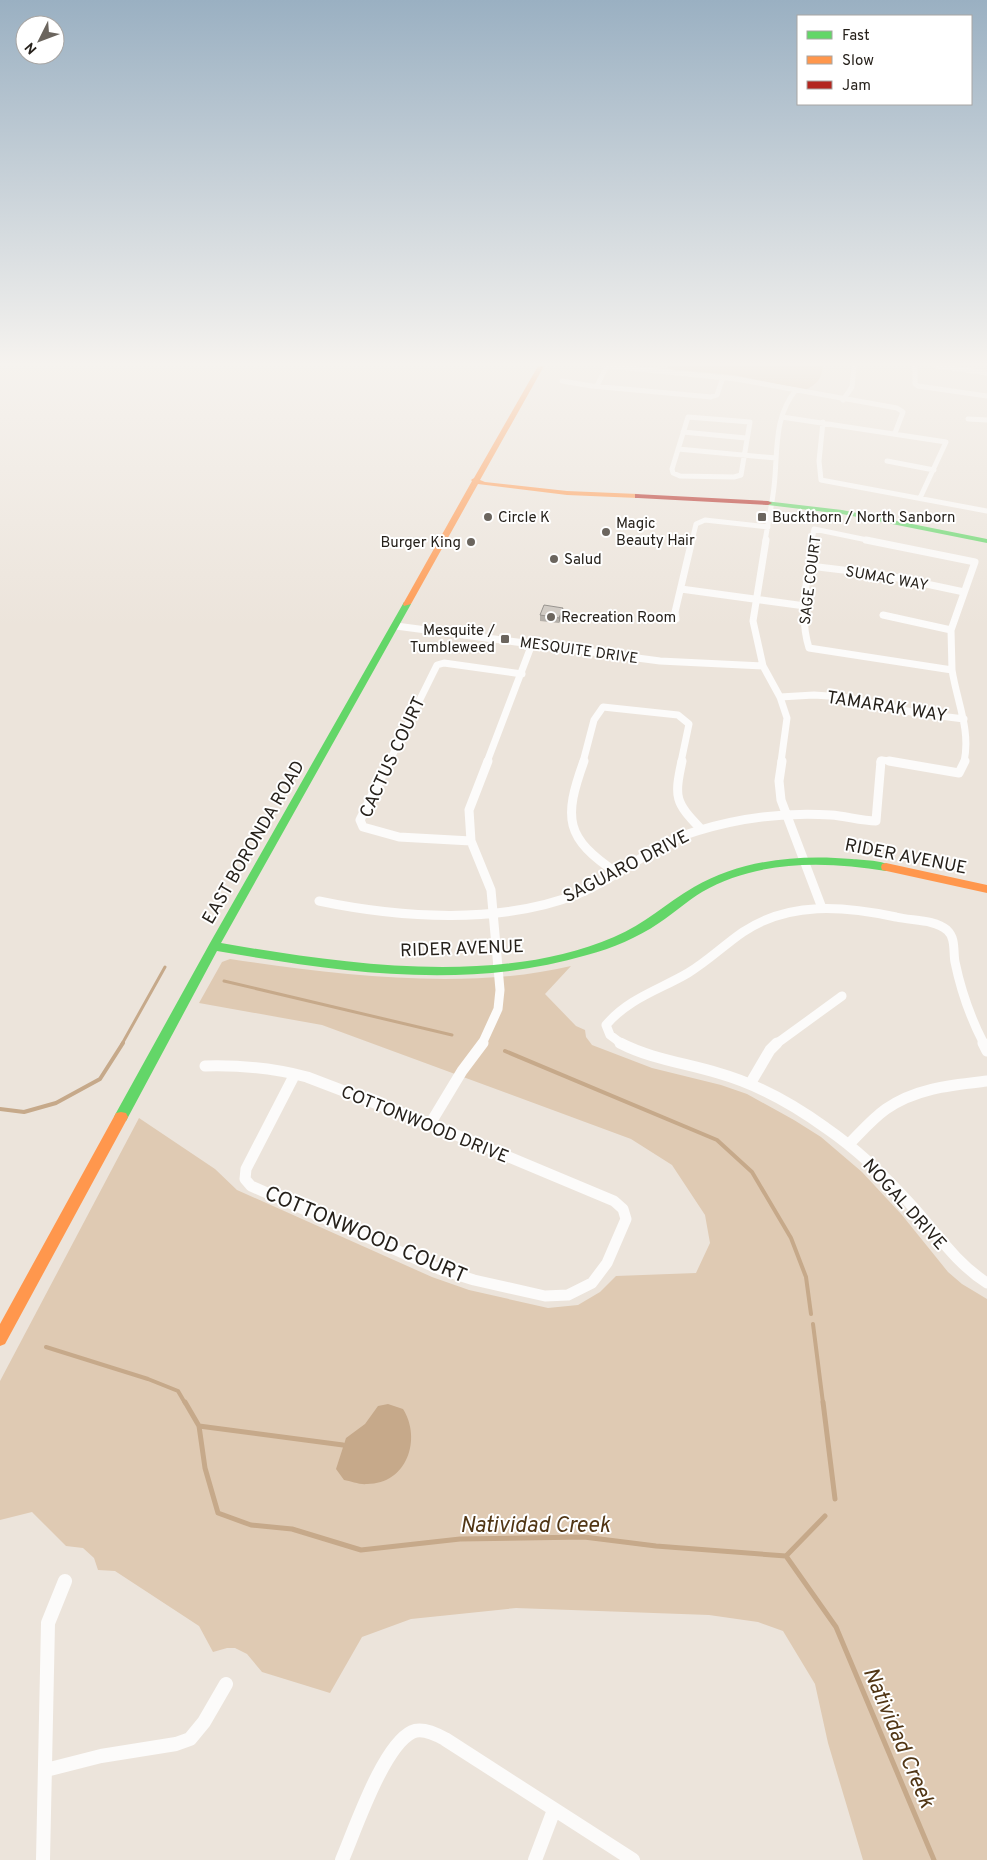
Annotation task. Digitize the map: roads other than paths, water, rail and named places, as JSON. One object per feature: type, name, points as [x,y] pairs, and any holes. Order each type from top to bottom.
[{"type":"main road","name":"EAST BORONDA ROAD","points":[[0,1338],[214,946],[396,626],[491,453]]},
{"type":"main road","points":[[475,480],[484,484],[567,493],[772,499],[867,510],[987,535]]},
{"type":"main road","points":[[772,499],[987,541]]},
{"type":"main road","name":"RIDER AVENUE","points":[[214,946],[285,958],[367,966],[424,969],[498,967],[548,961],[597,948],[651,923],[689,895],[713,882],[759,866],[804,860],[864,862],[987,889]]},
{"type":"street","points":[[677,453],[672,471],[680,476],[738,476],[742,474],[744,453]]},
{"type":"street","points":[[713,453],[776,458]]},
{"type":"street","points":[[777,453],[753,629],[763,666],[780,697],[787,718],[779,792],[822,908],[864,910],[938,926],[948,931],[953,939],[954,956],[965,999],[987,1051]]},
{"type":"street","points":[[820,453],[819,461],[822,480],[987,511]]},
{"type":"street","points":[[920,498],[941,453]]},
{"type":"street","points":[[887,460],[934,470]]},
{"type":"street","points":[[676,619],[674,614],[697,523],[706,520],[768,527]]},
{"type":"street","name":"SAGE COURT","points":[[952,670],[809,648],[804,631],[805,606],[814,529],[975,562]]},
{"type":"street","points":[[788,814],[834,815],[876,820],[880,762],[885,760],[959,773],[966,746],[964,719],[952,670],[951,630],[975,562]]},
{"type":"street","name":"SUMAC WAY","points":[[810,566],[884,575],[964,592]]},
{"type":"street","points":[[681,589],[805,606]]},
{"type":"street","points":[[883,615],[951,630]]},
{"type":"street","name":"MESQUITE DRIVE","points":[[396,626],[687,664],[763,666]]},
{"type":"street","points":[[430,1124],[462,1071],[491,1029],[499,999],[491,890],[471,841],[469,820],[472,800],[532,644]]},
{"type":"street","name":"CACTUS COURT","points":[[471,841],[434,842],[373,832],[363,827],[360,820],[437,665],[444,663],[522,674]]},
{"type":"street","name":"TAMARAK WAY","points":[[780,697],[814,695],[843,697],[916,713],[964,719]]},
{"type":"street","points":[[617,873],[581,844],[570,821],[570,806],[592,737],[594,717],[603,707],[678,715],[685,719],[689,724],[676,790],[683,810],[701,829]]},
{"type":"street","name":"SAGUARO DRIVE","points":[[319,901],[347,908],[428,914],[493,912],[530,908],[579,893],[617,873],[646,853],[701,829],[748,819],[788,814]]},
{"type":"street","name":"NOGAL DRIVE","points":[[822,908],[783,914],[755,924],[694,970],[630,1001],[609,1021],[606,1029],[612,1038],[648,1055],[715,1072],[750,1084],[798,1109],[849,1144],[887,1178],[918,1212],[955,1260],[987,1283]]},
{"type":"street","points":[[750,1084],[770,1050],[784,1037],[842,996]]},
{"type":"street","name":"COTTONWOOD DRIVE","points":[[205,1066],[249,1066],[295,1074],[430,1124],[614,1201],[625,1212],[626,1222]]},
{"type":"street","name":"COTTONWOOD COURT","points":[[295,1074],[246,1169],[245,1179],[251,1186],[439,1269],[474,1280],[545,1296],[568,1295],[592,1283],[607,1264],[626,1222]]},
{"type":"street","points":[[849,1144],[892,1105],[920,1092],[942,1086],[987,1081]]},
{"type":"street","points":[[43,1860],[48,1624],[65,1582]]},
{"type":"street","points":[[46,1770],[100,1756],[176,1744],[190,1739],[204,1722],[226,1684]]},
{"type":"street","points":[[342,1860],[386,1760],[402,1738],[418,1730],[435,1733],[445,1739],[633,1860]]},
{"type":"street","points":[[535,1860],[554,1810]]},
{"type":"waterway","points":[[122,1044],[165,967]]},
{"type":"waterway","points":[[224,981],[452,1035]]},
{"type":"waterway","points":[[0,1109],[24,1112],[56,1103],[100,1079],[123,1043]]},
{"type":"waterway","points":[[505,1051],[717,1140],[752,1172],[791,1238],[806,1277],[811,1314]]},
{"type":"waterway","points":[[813,1324],[823,1403]]},
{"type":"waterway","name":"Natividad Creek","points":[[46,1347],[148,1379],[178,1391],[185,1403]]},
{"type":"waterway","name":"Natividad Creek","points":[[185,1402],[199,1426]]},
{"type":"waterway","points":[[823,1402],[835,1499]]},
{"type":"waterway","points":[[199,1426],[343,1445]]},
{"type":"waterway","name":"Natividad Creek","points":[[199,1426],[205,1468],[218,1513],[251,1525],[292,1529],[361,1550],[460,1539],[584,1537],[656,1546],[786,1556]]},
{"type":"waterway","points":[[786,1556],[825,1516]]},
{"type":"waterway","name":"Natividad Creek","points":[[786,1556],[836,1627],[934,1860]]},
{"type":"place","name":"Circle K","points":[[488,517]]},
{"type":"place","name":"Buckthorn / North Sanborn","points":[[762,517]]},
{"type":"place","name":"Magic Beauty Hair","points":[[606,532]]},
{"type":"place","name":"Burger King","points":[[471,542]]},
{"type":"place","name":"Salud","points":[[554,559]]},
{"type":"place","name":"Recreation Room","points":[[551,617]]},
{"type":"place","name":"Mesquite / Tumbleweed","points":[[505,639]]}]
